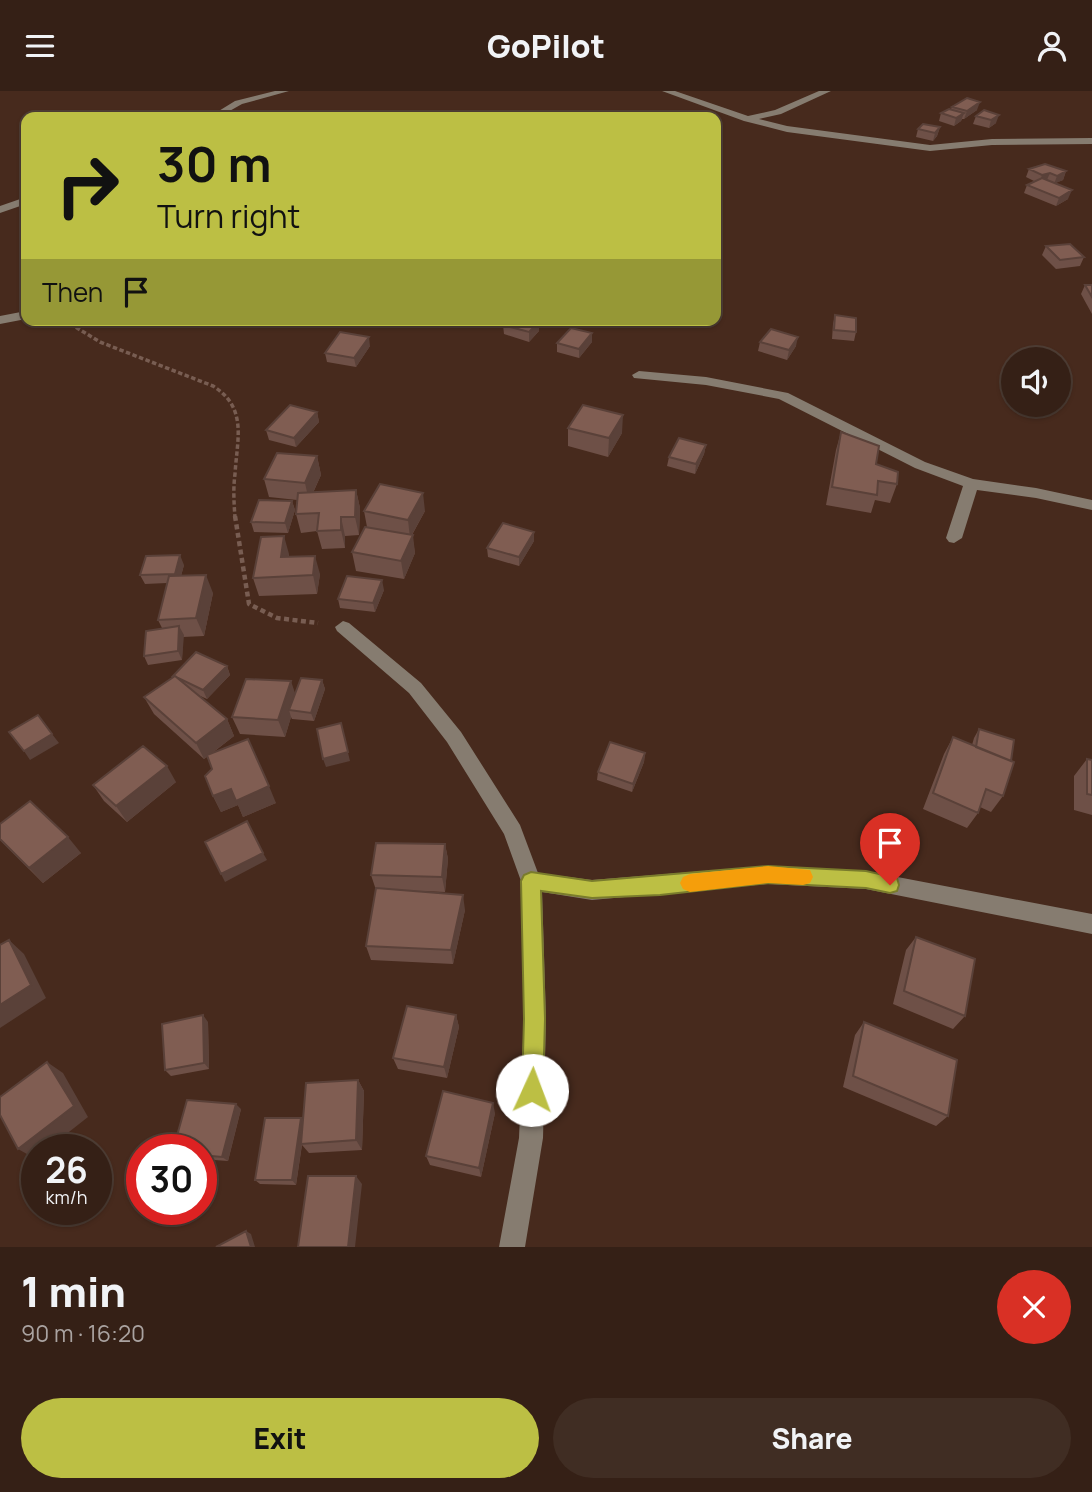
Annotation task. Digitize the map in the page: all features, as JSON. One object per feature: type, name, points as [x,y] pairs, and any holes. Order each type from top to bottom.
[{"type":"street","points":[[220,112],[239,101],[285,91]]},
{"type":"street","points":[[666,91],[747,119],[787,129],[930,148],[1004,141],[1092,141]]},
{"type":"street","points":[[747,119],[778,113],[827,91]]},
{"type":"street","points":[[0,210],[21,202]]},
{"type":"street","points":[[0,320],[21,316]]},
{"type":"street","points":[[639,375],[706,381],[783,396],[920,464],[971,484],[1092,505]]},
{"type":"street","points":[[954,538],[971,484]]},
{"type":"street","points":[[343,627],[415,688],[454,737],[513,831],[531,881],[535,1019],[531,1138],[512,1247]]},
{"type":"street","points":[[531,881],[592,890],[768,875],[866,880],[1092,924]]},
{"type":"path","points":[[74,326],[100,342],[213,386],[228,396],[236,411],[237,452],[234,484],[237,537],[249,604],[277,618],[343,627]]},
{"type":"building","points":[[967,98],[980,102],[967,111],[952,107]]},
{"type":"building","points":[[949,109],[964,113],[956,118],[941,113]]},
{"type":"building","points":[[984,110],[999,115],[991,120],[976,116]]},
{"type":"building","points":[[923,124],[940,127],[935,133],[918,129]]},
{"type":"building","points":[[1045,164],[1066,171],[1057,176],[1050,173],[1042,175],[1029,169]]},
{"type":"building","points":[[1042,178],[1072,190],[1059,198],[1027,185]]},
{"type":"building","points":[[1070,244],[1084,257],[1060,260],[1046,246]]},
{"type":"building","points":[[1085,285],[1092,285],[1092,297]]},
{"type":"building","points":[[835,315],[856,318],[856,332],[834,330]]},
{"type":"building","points":[[507,326],[535,326],[529,332]]},
{"type":"building","points":[[571,328],[592,333],[579,349],[557,343]]},
{"type":"building","points":[[771,329],[798,337],[789,350],[760,342]]},
{"type":"building","points":[[340,332],[369,337],[354,358],[325,353]]},
{"type":"building","points":[[290,405],[317,412],[294,438],[266,430]]},
{"type":"building","points":[[583,405],[623,415],[609,438],[568,428]]},
{"type":"building","points":[[841,432],[879,446],[876,464],[898,472],[897,484],[878,481],[877,495],[832,487]]},
{"type":"building","points":[[679,438],[706,445],[696,464],[669,457]]},
{"type":"building","points":[[277,453],[317,456],[305,483],[264,479]]},
{"type":"building","points":[[380,484],[423,493],[408,520],[364,511]]},
{"type":"building","points":[[356,490],[355,517],[341,517],[341,530],[317,531],[319,513],[296,514],[298,493]]},
{"type":"building","points":[[259,500],[292,501],[285,523],[251,522]]},
{"type":"building","points":[[503,523],[534,532],[519,557],[487,548]]},
{"type":"building","points":[[365,527],[413,535],[401,561],[352,552]]},
{"type":"building","points":[[284,536],[281,557],[315,556],[313,575],[253,578],[261,537]]},
{"type":"building","points":[[180,555],[175,574],[140,575],[146,556]]},
{"type":"building","points":[[206,575],[196,618],[158,620],[169,576]]},
{"type":"building","points":[[347,576],[382,580],[373,603],[338,599]]},
{"type":"building","points":[[179,626],[178,651],[144,656],[146,631]]},
{"type":"building","points":[[196,652],[227,666],[203,690],[173,676]]},
{"type":"building","points":[[175,676],[227,719],[196,743],[144,697]]},
{"type":"building","points":[[301,678],[322,680],[311,713],[289,710]]},
{"type":"building","points":[[246,679],[291,681],[278,720],[232,717]]},
{"type":"building","points":[[38,715],[52,734],[24,751],[9,732]]},
{"type":"building","points":[[341,723],[348,752],[323,759],[317,729]]},
{"type":"building","points":[[979,729],[1014,740],[1011,761],[976,747]]},
{"type":"building","points":[[953,737],[1014,762],[1003,796],[986,789],[978,813],[933,793]]},
{"type":"building","points":[[248,739],[269,786],[236,801],[231,789],[213,796],[205,776],[212,769],[207,755]]},
{"type":"building","points":[[610,742],[645,753],[633,784],[598,772]]},
{"type":"building","points":[[143,746],[167,766],[116,806],[93,785]]},
{"type":"building","points":[[1087,759],[1092,760],[1092,795],[1087,794]]},
{"type":"building","points":[[30,801],[68,837],[29,868],[0,839],[0,824]]},
{"type":"building","points":[[247,821],[263,853],[221,874],[205,842]]},
{"type":"building","points":[[376,843],[445,844],[442,877],[371,875]]},
{"type":"building","points":[[376,888],[463,895],[451,950],[366,946]]},
{"type":"building","points":[[916,937],[975,959],[965,1016],[904,991]]},
{"type":"building","points":[[9,940],[31,985],[0,1005],[0,945]]},
{"type":"building","points":[[407,1006],[456,1015],[444,1067],[393,1058]]},
{"type":"building","points":[[203,1015],[204,1063],[165,1070],[162,1024]]},
{"type":"building","points":[[864,1022],[957,1060],[948,1116],[853,1076]]},
{"type":"building","points":[[47,1062],[74,1106],[38,1134],[21,1134],[21,1147],[18,1149],[0,1115],[0,1097]]},
{"type":"building","points":[[358,1080],[356,1140],[301,1144],[306,1083]]},
{"type":"building","points":[[443,1091],[493,1103],[479,1168],[426,1156]]},
{"type":"building","points":[[187,1100],[236,1104],[222,1157],[217,1157],[217,1134],[177,1134]]},
{"type":"building","points":[[265,1118],[301,1118],[292,1180],[255,1180]]},
{"type":"building","points":[[308,1176],[356,1176],[348,1247],[298,1247]]},
{"type":"building","points":[[246,1231],[251,1247],[216,1247]]},
{"type":"slow traffic","points":[[690,883],[768,875],[803,877]]},
{"type":"route","points":[[532,1090],[535,1019],[531,881],[592,890],[768,875],[866,880],[890,885]]}]
